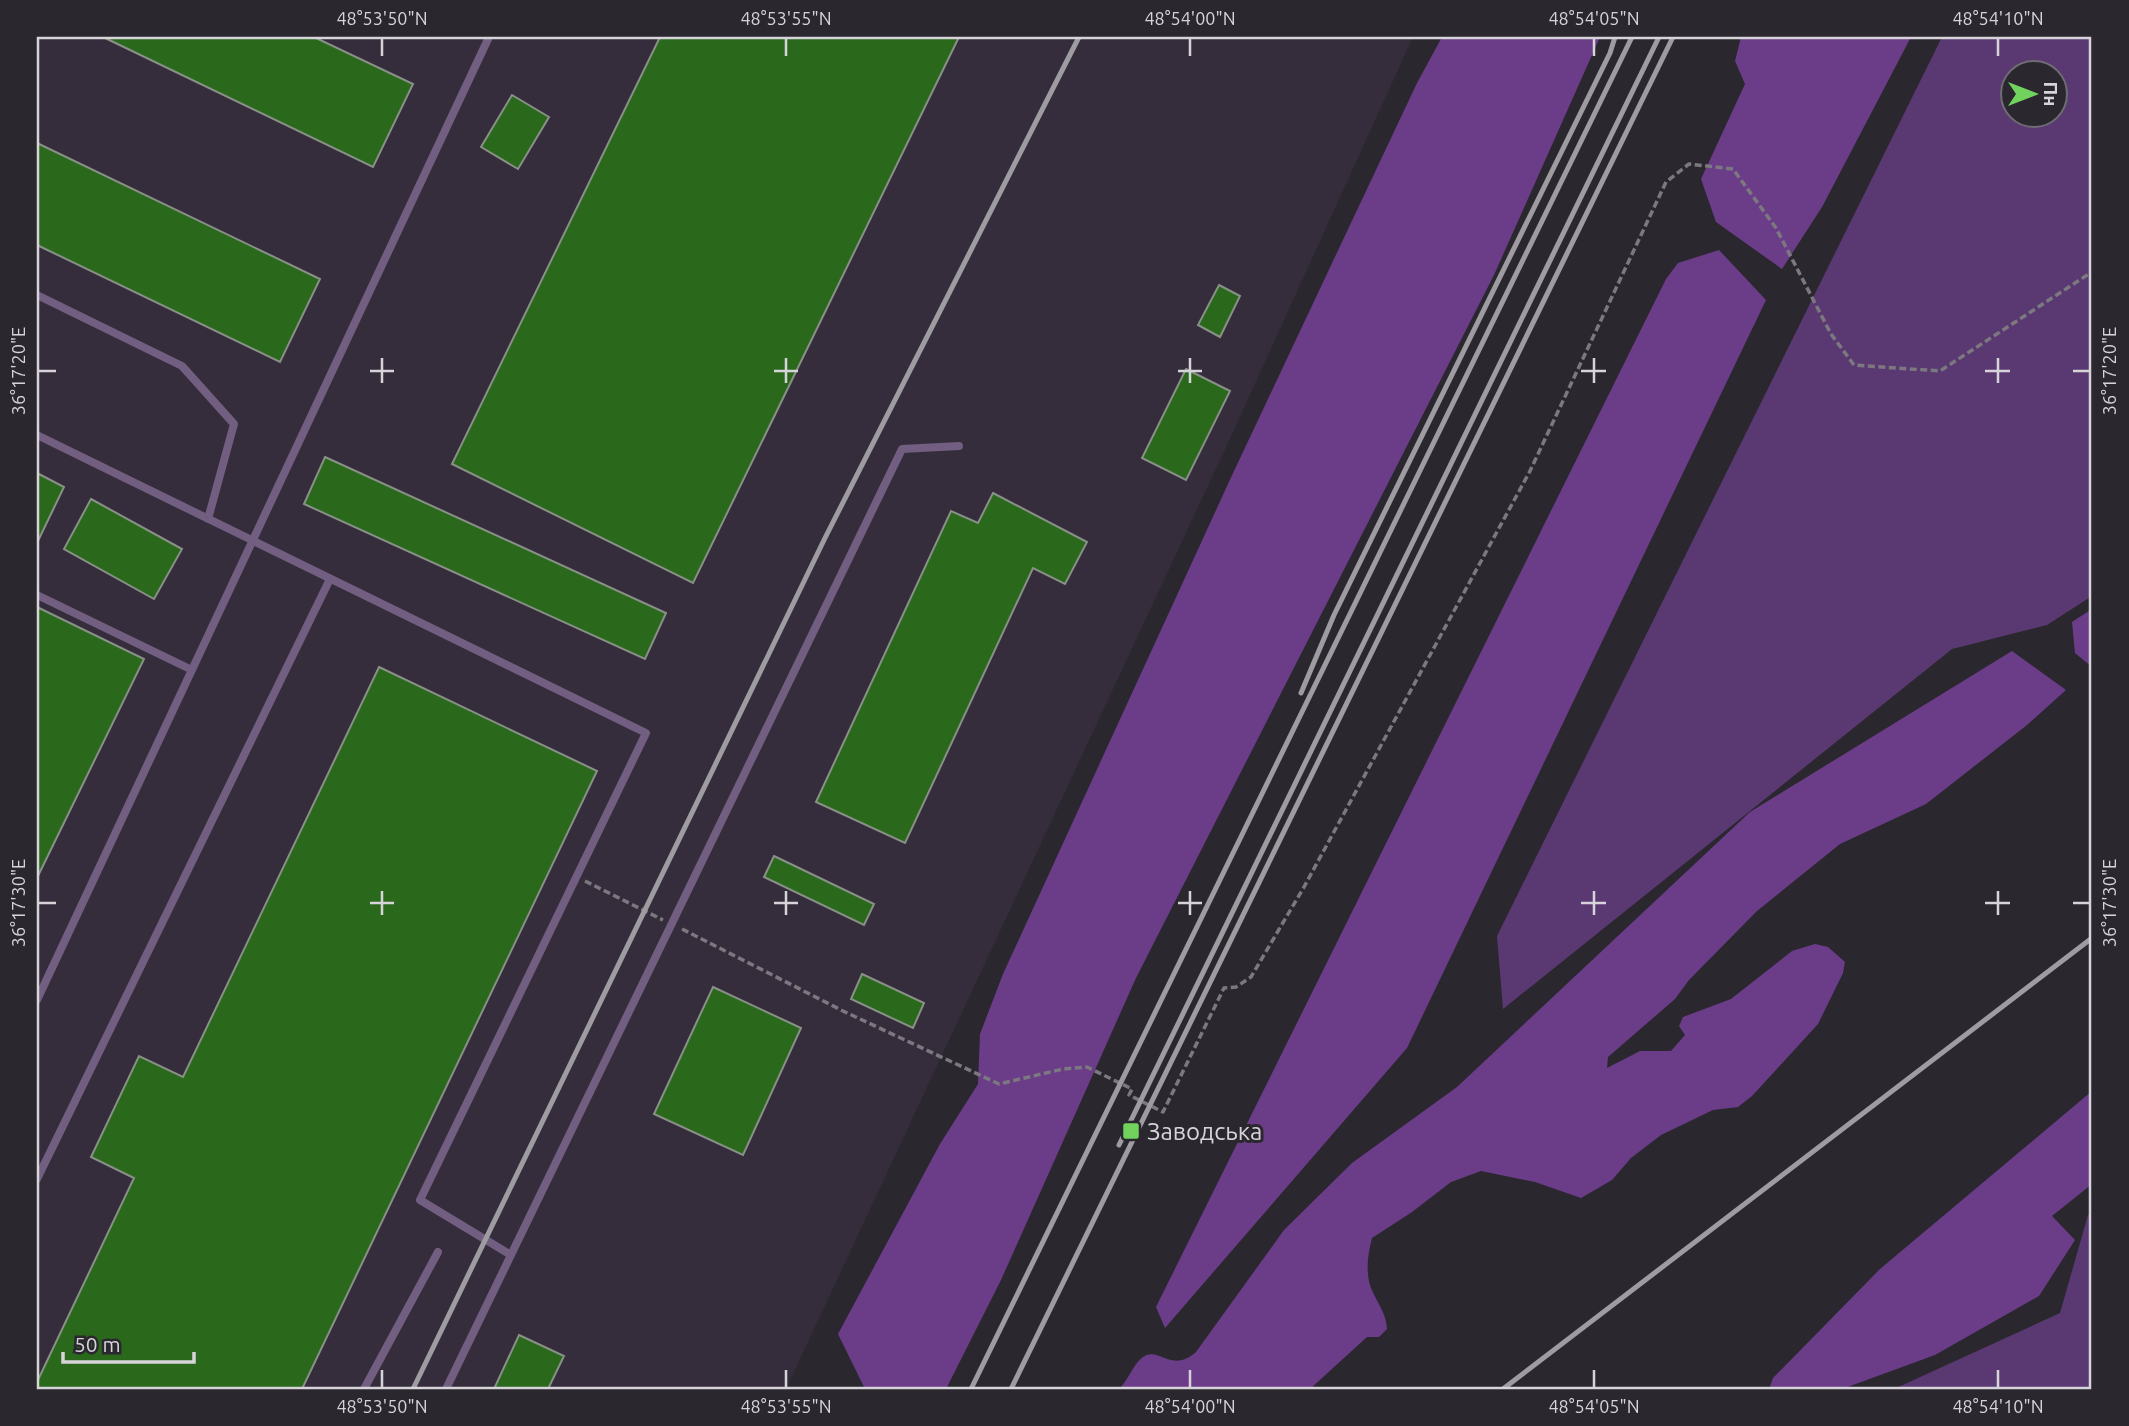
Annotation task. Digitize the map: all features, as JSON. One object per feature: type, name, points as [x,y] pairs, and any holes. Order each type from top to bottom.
[{"type":"lane","points":[[37,1000],[489,37]]},
{"type":"lane","points":[[37,296],[182,366],[234,425],[208,519]]},
{"type":"lane","points":[[37,435],[646,733],[420,1200],[511,1255]]},
{"type":"lane","points":[[446,1389],[902,449],[959,446]]},
{"type":"lane","points":[[37,1179],[330,579]]},
{"type":"lane","points":[[37,595],[192,670]]},
{"type":"lane","points":[[364,1389],[438,1252]]},
{"type":"path","points":[[577,877],[843,1011],[999,1084],[1063,1069],[1087,1067],[1132,1089],[1129,1096],[1163,1112],[1224,988],[1236,987],[1251,977],[1304,887],[1530,471],[1667,182],[1689,164],[1733,169],[1776,228],[1831,334],[1854,365],[1940,371],[2092,272]]},
{"type":"shaded area","points":[[37,37],[1413,37],[1227,445],[786,1389],[37,1389]]},
{"type":"shaded area","points":[[1442,37],[1600,37],[1494,275],[1136,978],[1001,1280],[946,1389],[865,1389],[838,1334],[940,1144],[978,1084],[980,1034],[1003,974],[1234,471],[1417,83]]},
{"type":"shaded area","points":[[1741,37],[1911,37],[1822,207],[1782,269],[1716,222],[1701,179],[1745,84],[1735,61]]},
{"type":"shaded area","points":[[1942,37],[2092,37],[2092,596],[2047,625],[1952,649],[1503,1009],[1497,936]]},
{"type":"shaded area","points":[[1719,250],[1766,300],[1407,1048],[1165,1328],[1156,1307],[1666,279],[1678,263]]},
{"type":"shaded area","points":[[2092,609],[2092,667],[2075,653],[2072,622]]},
{"type":"shaded area","points":[[2012,651],[2066,690],[2027,725],[1926,804],[1840,844],[1757,911],[1689,980],[1675,999],[1608,1057],[1607,1068],[1640,1051],[1671,1051],[1685,1035],[1679,1026],[1683,1017],[1731,999],[1792,951],[1815,944],[1828,947],[1845,962],[1843,973],[1818,1024],[1752,1096],[1738,1107],[1713,1110],[1661,1135],[1631,1158],[1612,1180],[1581,1198],[1535,1182],[1481,1171],[1451,1182],[1372,1238],[1368,1275],[1387,1329],[1379,1337],[1367,1337],[1310,1389],[1119,1389],[1143,1357],[1155,1355],[1179,1361],[1196,1352],[1284,1230],[1352,1163],[1457,1087],[1750,812]]},
{"type":"shaded area","points":[[2092,1091],[2092,1184],[2052,1216],[2075,1240],[2039,1296],[1935,1355],[1842,1389],[1769,1389],[1773,1378],[1880,1269]]},
{"type":"shaded area","points":[[2092,1211],[2092,1389],[1894,1389],[2060,1313],[2088,1215]]},
{"type":"building","points":[[103,37],[314,37],[413,84],[373,167]]},
{"type":"building","points":[[660,37],[959,37],[693,583],[452,464]]},
{"type":"building","points":[[512,95],[549,117],[518,169],[481,147]]},
{"type":"building","points":[[37,143],[320,279],[280,362],[37,245]]},
{"type":"building","points":[[1219,285],[1240,296],[1220,337],[1198,325]]},
{"type":"building","points":[[1186,369],[1230,391],[1186,480],[1142,458]]},
{"type":"building","points":[[325,457],[666,613],[645,659],[304,504]]},
{"type":"building","points":[[37,473],[64,487],[37,543]]},
{"type":"building","points":[[993,493],[1087,542],[1065,584],[1033,568],[905,843],[816,802],[951,511],[978,523]]},
{"type":"building","points":[[91,499],[182,549],[154,599],[64,549]]},
{"type":"building","points":[[37,607],[144,659],[37,878]]},
{"type":"building","points":[[379,667],[597,771],[302,1389],[37,1389],[37,1382],[134,1178],[91,1157],[139,1056],[183,1077]]},
{"type":"building","points":[[774,856],[874,904],[864,925],[764,877]]},
{"type":"building","points":[[862,974],[924,1003],[913,1028],[851,999]]},
{"type":"building","points":[[713,987],[801,1028],[743,1155],[654,1114]]},
{"type":"building","points":[[519,1335],[564,1356],[548,1389],[494,1389]]},
{"type":"railway","points":[[413,1389],[825,538],[1079,37]]},
{"type":"railway","points":[[1301,693],[1334,615],[1610,53],[1615,37]]},
{"type":"railway","points":[[971,1389],[1632,37]]},
{"type":"railway","points":[[1119,1145],[1659,37]]},
{"type":"railway","points":[[1011,1389],[1673,37]]},
{"type":"railway","points":[[1503,1389],[2092,938]]},
{"type":"place","name":"Заводська","points":[[1131,1131]]}]
